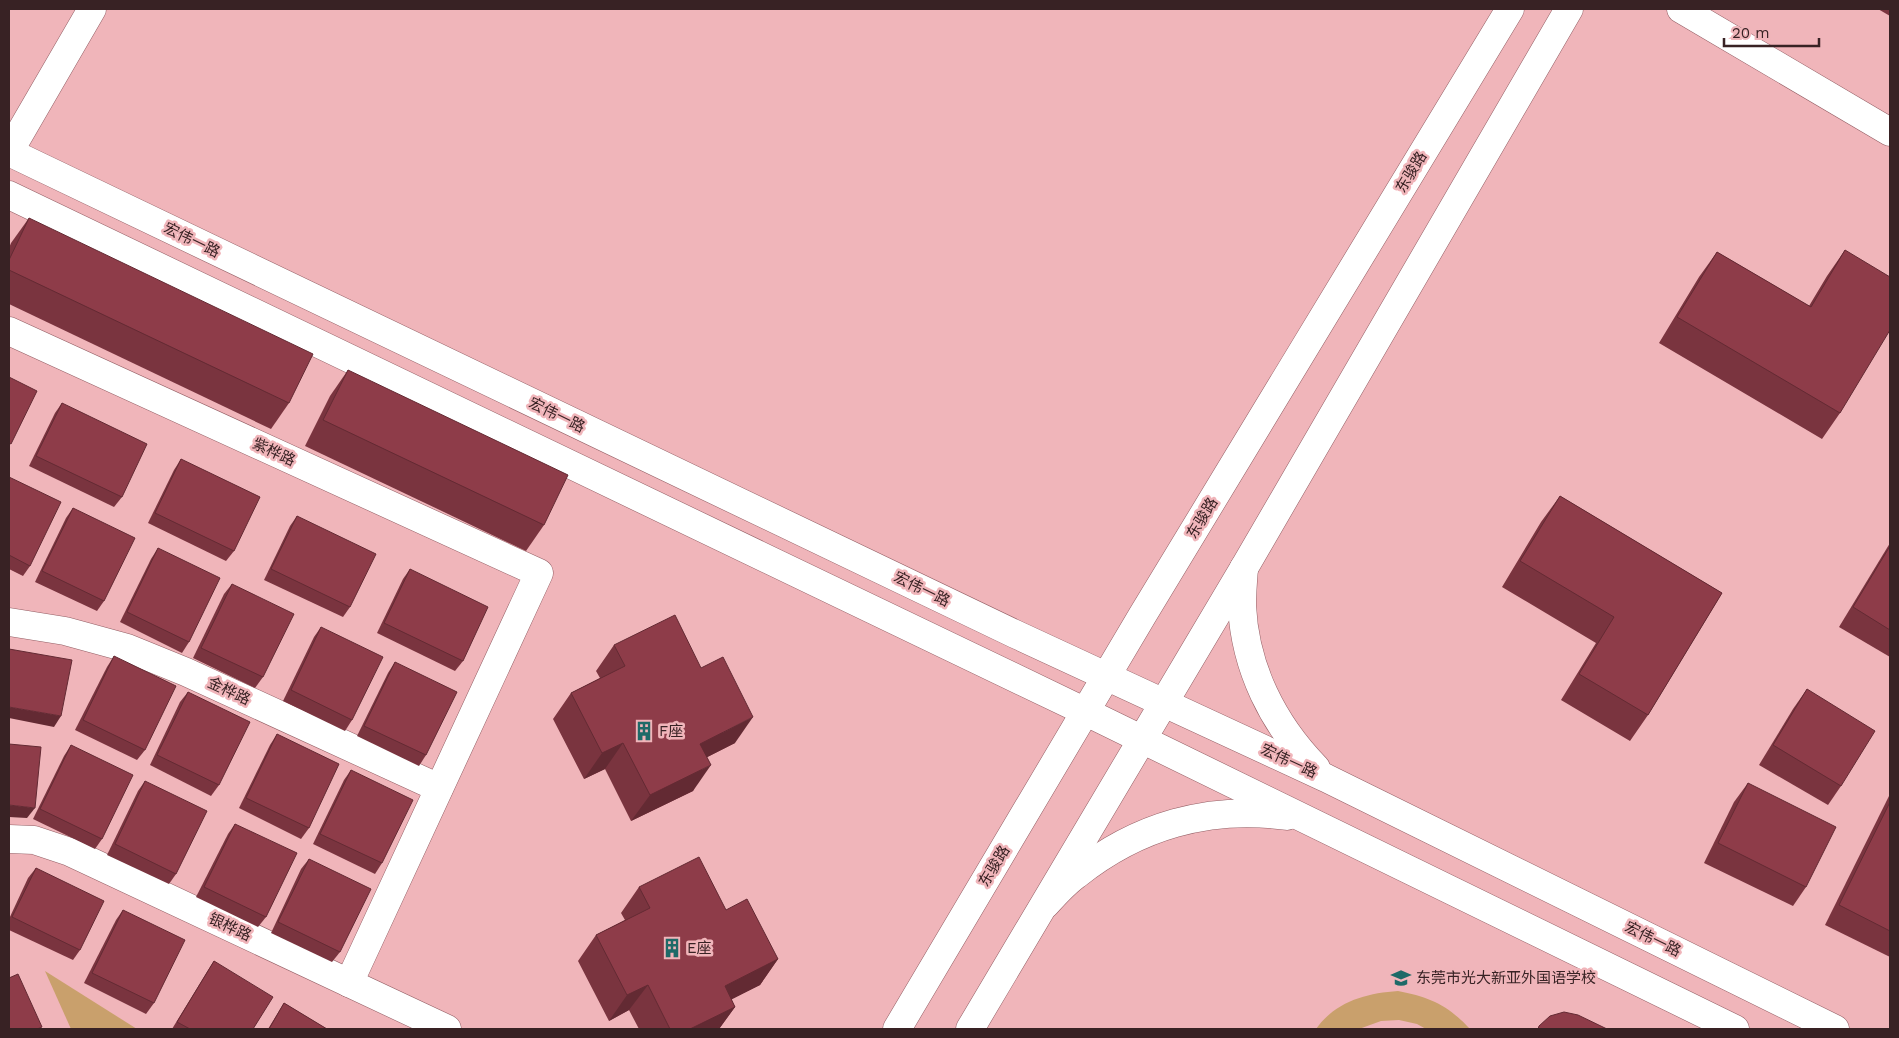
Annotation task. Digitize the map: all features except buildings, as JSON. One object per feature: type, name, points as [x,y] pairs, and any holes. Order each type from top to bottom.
[{"type":"main road","points":[[9,152],[92,9]]},
{"type":"main road","name":"东骏路","points":[[897,1029],[1107,676],[1510,9]]},
{"type":"main road","points":[[970,1029],[1244,568],[1569,9]]},
{"type":"main road","points":[[1681,9],[1890,132]]},
{"type":"main road","name":"宏伟一路","points":[[9,152],[1015,634],[1326,778],[1835,1029]]},
{"type":"main road","points":[[9,194],[1086,712],[1735,1029]]},
{"type":"main road","name":"紫桦路","points":[[9,330],[539,573],[439,788]]},
{"type":"main road","points":[[1244,568],[1242,607],[1247,645],[1258,683],[1275,718],[1298,750],[1326,778]]},
{"type":"main road","name":"金桦路","points":[[9,622],[65,631],[127,648],[186,672],[439,788]]},
{"type":"main road","points":[[349,983],[439,788]]},
{"type":"main road","points":[[1046,904],[1074,876],[1108,852],[1144,832],[1183,820],[1224,813],[1265,813],[1305,819]]},
{"type":"main road","name":"银桦路","points":[[9,839],[34,840],[70,852],[447,1029]]},
{"type":"shaded area","points":[[45,971],[137,1029],[71,1029]]},
{"type":"shaded area","points":[[1398,991],[1437,1003],[1454,1014],[1470,1029],[1426,1029],[1417,1024],[1399,1020],[1381,1021],[1359,1029],[1316,1029],[1332,1012],[1352,1001],[1374,994]]},
{"type":"place","name":"F座","points":[[644,731]]},
{"type":"place","name":"E座","points":[[672,948]]},
{"type":"place","name":"东莞市光大新亚外国语学校","points":[[1401,978]]}]
